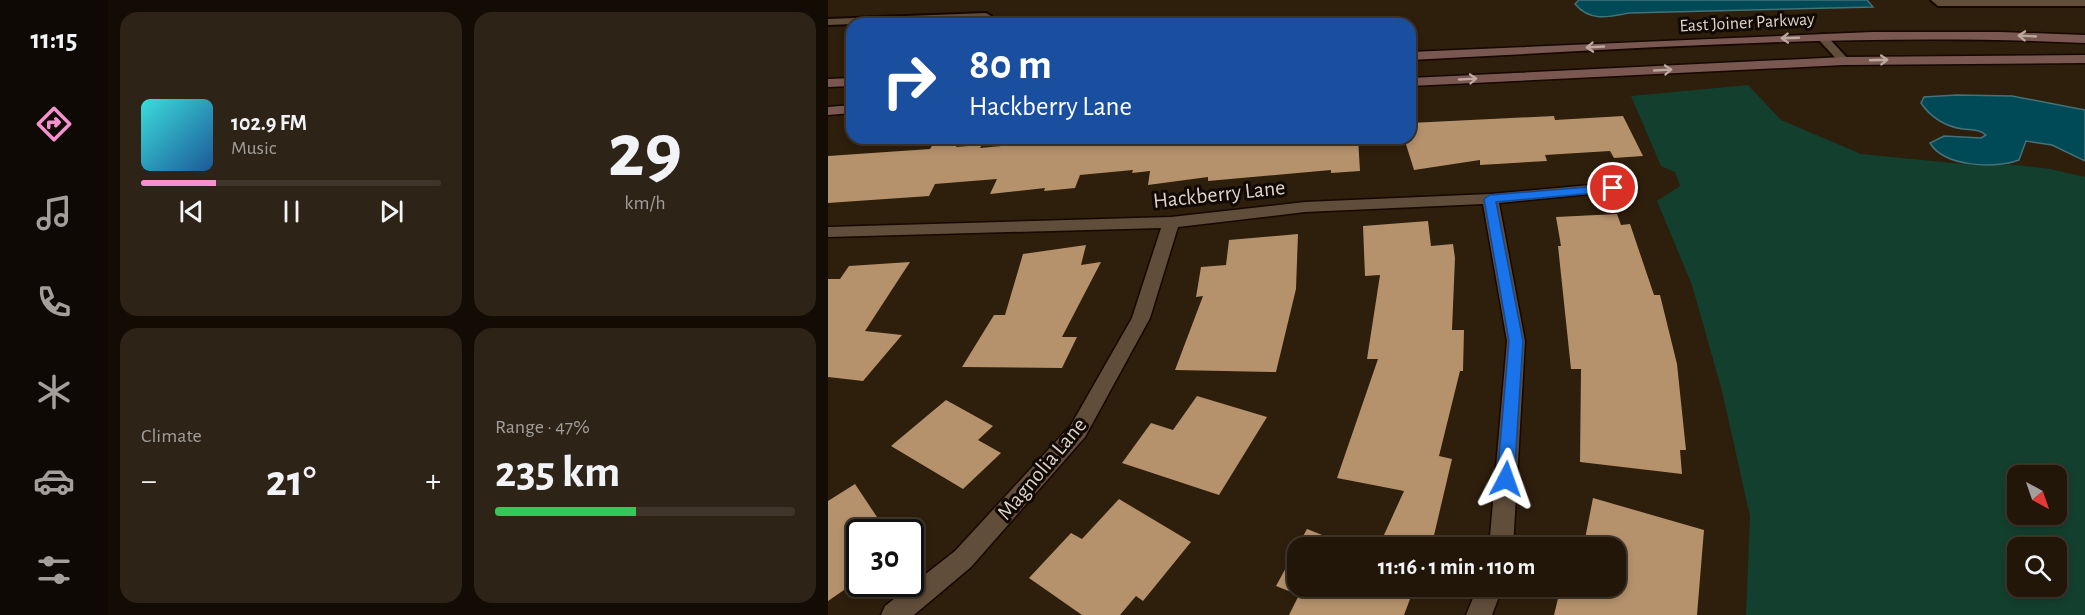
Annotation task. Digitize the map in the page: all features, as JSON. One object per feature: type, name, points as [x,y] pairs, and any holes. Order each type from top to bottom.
[{"type":"main road","name":"East Joiner Parkway","points":[[1416,56],[1928,34],[2085,39]]},
{"type":"main road","name":"East Joiner Parkway","points":[[1416,82],[1844,61],[2085,59]]},
{"type":"main road","points":[[828,83],[846,82]]},
{"type":"main road","points":[[828,111],[846,110]]},
{"type":"street","name":"Hackberry Lane","points":[[828,232],[1171,222],[1305,207],[1490,199],[1613,188]]},
{"type":"street","points":[[1490,199],[1516,341],[1501,537]]},
{"type":"street","name":"Magnolia Lane","points":[[894,615],[963,559],[1078,431],[1141,318],[1171,222]]},
{"type":"street","points":[[1479,615],[1486,597]]},
{"type":"lane","points":[[1936,0],[1938,3],[2085,3]]},
{"type":"lane","points":[[933,18],[986,16],[984,18]]},
{"type":"lane","points":[[828,22],[846,21]]},
{"type":"lane","points":[[1822,37],[1844,61]]},
{"type":"green space","points":[[1748,85],[1781,120],[1861,154],[1963,164],[2017,165],[2085,177],[2085,615],[1746,615],[1750,516],[1722,391],[1692,285],[1657,201],[1680,186],[1675,172],[1661,166],[1631,96]]},
{"type":"water","points":[[1579,0],[1867,0],[1873,7],[1629,13],[1600,17],[1581,10],[1575,4]]},
{"type":"water","points":[[2012,96],[2085,110],[2085,161],[2052,145],[2026,141],[2019,160],[2009,163],[1971,164],[1947,157],[1930,143],[1944,136],[1981,138],[1986,135],[1945,124],[1929,113],[1921,103],[1924,97]]},
{"type":"building","points":[[1554,116],[1555,120],[1623,116],[1643,156],[1614,158],[1610,151],[1545,155],[1547,161],[1480,165],[1480,160],[1414,170],[1406,144],[1416,144],[1416,123]]},
{"type":"building","points":[[933,144],[957,144],[956,147],[982,145],[980,148],[1023,144],[1358,144],[1360,171],[1331,173],[1331,170],[1208,181],[1208,177],[1148,185],[1150,171],[1132,173],[1133,170],[1080,175],[1075,188],[1044,191],[1045,188],[990,194],[997,179],[935,184],[929,196],[828,203],[828,156],[930,149]]},
{"type":"building","points":[[1617,214],[1621,225],[1630,224],[1654,295],[1660,295],[1677,364],[1686,450],[1680,450],[1682,474],[1580,462],[1581,369],[1571,369],[1558,246],[1561,246],[1556,217]]},
{"type":"building","points":[[1428,221],[1431,246],[1453,244],[1455,258],[1452,330],[1464,330],[1463,371],[1460,371],[1439,456],[1452,459],[1434,537],[1383,537],[1404,491],[1337,478],[1378,359],[1367,359],[1380,275],[1365,276],[1363,226]]},
{"type":"building","points":[[1298,234],[1296,289],[1276,372],[1175,370],[1203,296],[1196,297],[1201,267],[1226,265],[1229,240]]},
{"type":"building","points":[[1086,245],[1081,265],[1101,262],[1062,337],[1077,337],[1062,368],[962,367],[994,315],[1005,315],[1023,254]]},
{"type":"building","points":[[910,262],[865,331],[902,335],[863,381],[828,377],[828,279],[840,279],[849,266]]},
{"type":"building","points":[[1197,396],[1267,417],[1219,495],[1122,463],[1151,423],[1173,430]]},
{"type":"building","points":[[946,400],[993,426],[978,440],[1001,453],[963,489],[891,446]]},
{"type":"building","points":[[855,484],[878,519],[846,519],[846,589],[828,601],[828,501]]},
{"type":"building","points":[[1593,498],[1704,530],[1697,615],[1554,615],[1558,597],[1626,597],[1626,537],[1585,537]]},
{"type":"building","points":[[1119,499],[1191,542],[1143,601],[1136,596],[1120,615],[1082,615],[1029,578],[1071,533],[1082,539]]},
{"type":"building","points":[[1307,529],[1327,537],[1303,537]]},
{"type":"building","points":[[1287,566],[1287,590],[1276,586]]},
{"type":"building","points":[[1298,597],[1411,597],[1404,615],[1289,615]]},
{"type":"route","points":[[1506,479],[1516,341],[1490,199],[1613,188]]}]
